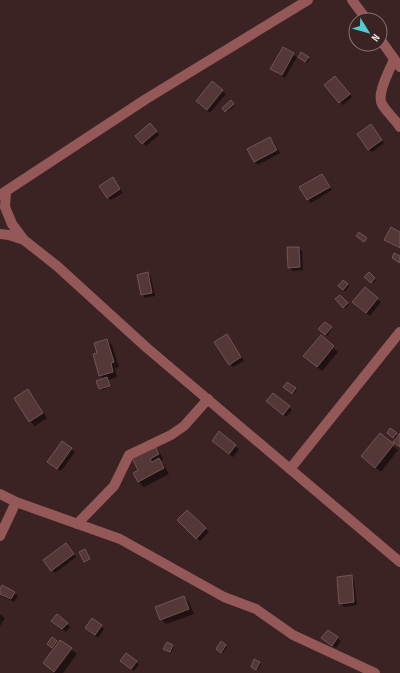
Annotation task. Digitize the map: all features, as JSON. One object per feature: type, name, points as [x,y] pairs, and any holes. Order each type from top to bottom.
[{"type":"street","points":[[308,0],[146,99],[3,194],[5,207],[12,224],[24,240],[57,266],[147,348],[400,562]]},
{"type":"street","points":[[352,0],[361,12]]},
{"type":"street","points":[[388,50],[400,67]]},
{"type":"street","points":[[394,59],[381,89],[380,97],[382,104],[400,127]]},
{"type":"street","points":[[0,234],[24,240]]},
{"type":"street","points":[[290,469],[400,332]]},
{"type":"street","points":[[77,524],[114,486],[129,456],[171,435],[184,426],[208,399]]},
{"type":"street","points":[[0,494],[16,502],[120,539],[224,598],[256,609],[293,635],[374,673]]},
{"type":"street","points":[[0,536],[16,502]]},
{"type":"building","points":[[283,47],[294,53],[282,75],[270,69]]},
{"type":"building","points":[[301,52],[309,57],[305,62],[298,57]]},
{"type":"building","points":[[335,76],[350,94],[339,103],[324,85]]},
{"type":"building","points":[[212,81],[223,90],[207,110],[196,101]]},
{"type":"building","points":[[231,100],[234,104],[225,112],[222,108]]},
{"type":"building","points":[[150,123],[157,131],[142,144],[135,136]]},
{"type":"building","points":[[371,124],[382,140],[368,150],[357,134]]},
{"type":"building","points":[[270,137],[277,150],[254,162],[247,149]]},
{"type":"building","points":[[322,174],[330,187],[307,200],[299,187]]},
{"type":"building","points":[[113,177],[120,189],[107,198],[99,186]]},
{"type":"building","points":[[391,227],[400,232],[400,248],[384,240]]},
{"type":"building","points":[[359,232],[367,238],[364,242],[356,236]]},
{"type":"building","points":[[287,247],[299,247],[300,267],[288,268]]},
{"type":"building","points":[[394,253],[400,256],[400,263],[392,258]]},
{"type":"building","points":[[148,272],[152,293],[141,295],[137,275]]},
{"type":"building","points":[[369,272],[375,278],[371,283],[364,277]]},
{"type":"building","points":[[343,280],[348,284],[343,290],[338,286]]},
{"type":"building","points":[[365,287],[378,298],[366,313],[352,302]]},
{"type":"building","points":[[340,295],[348,303],[343,308],[335,299]]},
{"type":"building","points":[[325,322],[332,327],[325,335],[318,329]]},
{"type":"building","points":[[227,334],[241,357],[229,365],[214,342]]},
{"type":"building","points":[[321,335],[334,346],[317,367],[303,356]]},
{"type":"building","points":[[107,339],[114,362],[111,363],[113,372],[99,376],[93,354],[97,353],[94,343]]},
{"type":"building","points":[[107,377],[110,386],[99,389],[96,381]]},
{"type":"building","points":[[287,382],[296,388],[292,394],[283,387]]},
{"type":"building","points":[[28,389],[43,413],[29,422],[14,398]]},
{"type":"building","points":[[273,393],[290,406],[283,415],[266,401]]},
{"type":"building","points":[[390,428],[397,433],[393,438],[387,433]]},
{"type":"building","points":[[219,431],[236,445],[229,454],[212,441]]},
{"type":"building","points":[[380,433],[394,444],[375,468],[361,456]]},
{"type":"building","points":[[400,433],[400,447],[393,442]]},
{"type":"building","points":[[62,441],[72,448],[57,469],[47,462]]},
{"type":"building","points":[[154,444],[159,454],[150,459],[152,462],[159,458],[164,468],[138,482],[133,473],[138,470],[131,456]]},
{"type":"building","points":[[187,510],[206,528],[196,539],[177,520]]},
{"type":"building","points":[[66,543],[74,554],[51,571],[43,560]]},
{"type":"building","points":[[85,549],[90,559],[84,562],[79,552]]},
{"type":"building","points":[[352,575],[354,602],[339,604],[337,577]]},
{"type":"building","points":[[2,585],[15,592],[11,599],[0,594]]},
{"type":"building","points":[[184,596],[189,609],[160,620],[155,607]]},
{"type":"building","points":[[57,614],[68,623],[62,629],[51,621]]},
{"type":"building","points":[[92,618],[102,625],[95,635],[85,628]]},
{"type":"building","points":[[328,630],[338,637],[332,646],[321,638]]},
{"type":"building","points":[[52,637],[57,641],[52,648],[47,644]]},
{"type":"building","points":[[60,640],[72,648],[54,672],[43,663]]},
{"type":"building","points":[[221,641],[226,645],[221,653],[216,649]]},
{"type":"building","points":[[167,642],[173,645],[170,652],[163,649]]},
{"type":"building","points":[[126,653],[137,661],[131,669],[120,661]]},
{"type":"building","points":[[254,659],[260,662],[256,670],[251,667]]}]
